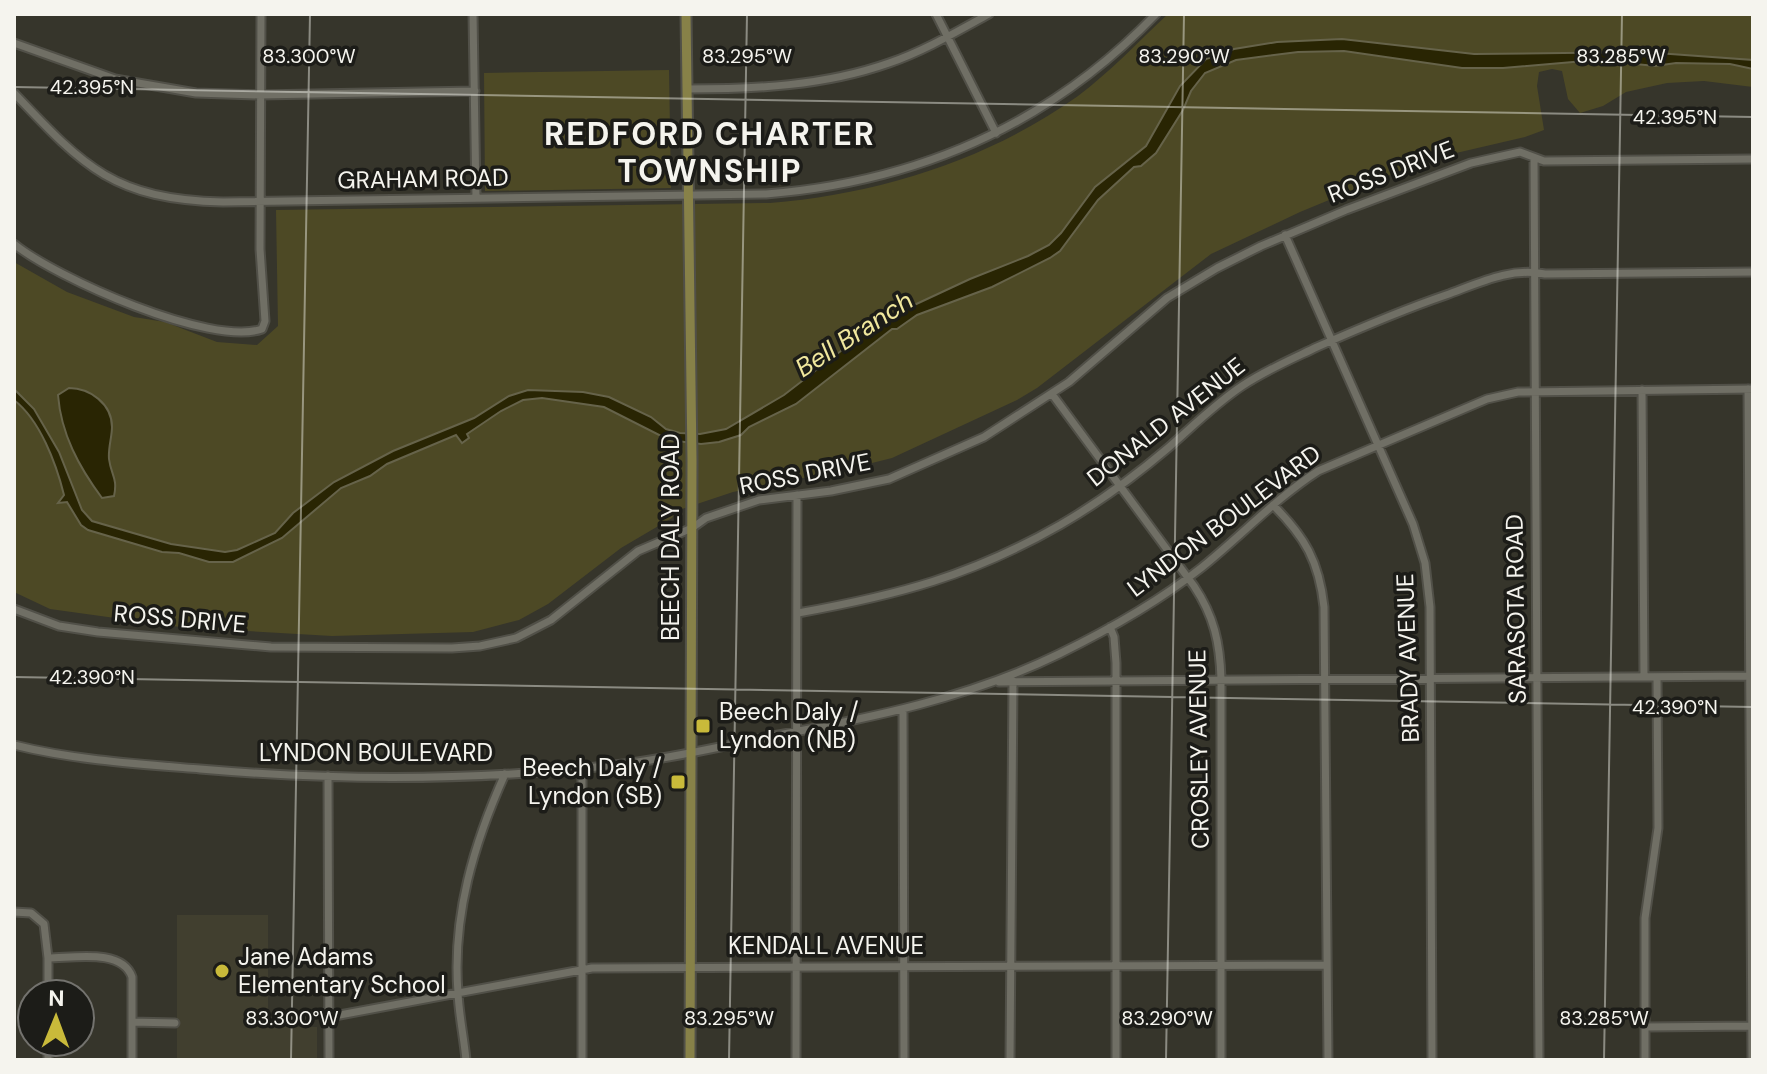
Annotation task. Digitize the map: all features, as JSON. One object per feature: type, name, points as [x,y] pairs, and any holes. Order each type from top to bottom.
[{"type":"main road","name":"BEECH DALY ROAD","points":[[686,14],[692,460],[690,1060]]},
{"type":"street","points":[[14,244],[72,281],[171,318],[229,332],[262,329],[265,321],[260,249],[261,14]]},
{"type":"street","points":[[473,14],[476,198]]},
{"type":"street","points":[[936,14],[996,133]]},
{"type":"street","points":[[687,89],[777,86],[843,76],[890,63],[948,37],[989,14]]},
{"type":"street","name":"GRAHAM ROAD","points":[[14,93],[78,158],[114,181],[167,198],[261,201],[766,194],[855,183],[923,164],[996,133],[1037,110],[1086,76],[1119,50],[1156,14]]},
{"type":"street","points":[[14,43],[85,70],[142,85],[196,93],[260,95],[475,91]]},
{"type":"street","name":"ROSS DRIVE","points":[[14,609],[46,622],[73,628],[271,647],[416,650],[480,646],[516,638],[542,626],[628,558],[692,528],[706,518],[759,500],[871,483],[912,470],[984,437],[1086,369],[1167,298],[1217,268],[1285,235],[1441,174],[1512,153],[1527,153],[1534,158]]},
{"type":"street","points":[[1534,158],[1544,161],[1753,159]]},
{"type":"street","name":"SARASOTA ROAD","points":[[1534,158],[1539,1060]]},
{"type":"street","name":"BRADY AVENUE","points":[[1285,235],[1413,524],[1425,563],[1430,607],[1432,1060]]},
{"type":"street","name":"DONALD AVENUE","points":[[798,613],[870,600],[956,575],[1027,543],[1079,514],[1119,486],[1241,387],[1269,369],[1395,313],[1521,271],[1545,274],[1753,272]]},
{"type":"street","points":[[1750,389],[1752,1060]]},
{"type":"street","name":"LYNDON BOULEVARD","points":[[14,745],[55,753],[176,767],[328,776],[420,777],[505,774],[629,763],[797,732],[903,709],[996,682],[1042,662],[1110,627],[1187,578],[1318,471],[1487,399],[1508,393],[1750,389]]},
{"type":"street","points":[[1642,390],[1644,677]]},
{"type":"street","name":"CROSLEY AVENUE","points":[[1052,394],[1201,597],[1214,622],[1220,649],[1221,679],[1221,1060]]},
{"type":"street","points":[[796,1060],[797,495]]},
{"type":"street","points":[[1273,505],[1304,540],[1318,572],[1324,607],[1328,1060]]},
{"type":"street","points":[[1110,627],[1116,652],[1116,1060]]},
{"type":"street","points":[[996,682],[1752,676]]},
{"type":"street","points":[[1645,1060],[1646,905],[1658,828],[1657,677]]},
{"type":"street","points":[[1010,1060],[1013,681]]},
{"type":"street","points":[[903,709],[904,1060]]},
{"type":"street","points":[[582,768],[582,1060]]},
{"type":"street","points":[[466,1060],[458,994],[458,937],[466,882],[483,825],[505,774]]},
{"type":"street","points":[[328,776],[329,1060]]},
{"type":"street","points":[[14,912],[31,913],[42,921],[46,929],[48,978]]},
{"type":"street","points":[[48,958],[113,958],[124,963],[132,977],[132,1060]]},
{"type":"street","name":"KENDALL AVENUE","points":[[329,1017],[582,969],[1327,965]]},
{"type":"street","points":[[132,1022],[175,1023]]},
{"type":"street","points":[[1645,1027],[1753,1026]]},
{"type":"shaded area","points":[[1168,14],[1753,14],[1753,87],[1704,81],[1667,83],[1626,92],[1603,106],[1580,113],[1568,99],[1562,71],[1552,69],[1539,72],[1537,86],[1544,130],[1426,160],[1300,212],[1211,254],[1037,388],[1017,400],[892,458],[733,492],[676,511],[672,518],[621,548],[548,604],[519,620],[473,632],[332,636],[180,627],[50,609],[14,592],[14,262],[67,292],[134,317],[165,322],[217,342],[257,345],[278,326],[276,210],[770,203],[892,182],[970,156],[1043,119],[1090,87]]},
{"type":"shaded area","name":"Bell Branch","points":[[1342,39],[1474,54],[1643,52],[1753,60],[1753,69],[1730,64],[1676,63],[1655,66],[1596,60],[1503,68],[1462,68],[1344,51],[1298,52],[1236,60],[1205,73],[1191,91],[1156,153],[1141,166],[1134,167],[1098,200],[1060,251],[992,287],[917,315],[897,329],[892,329],[796,404],[749,427],[741,435],[701,444],[669,440],[604,407],[542,398],[523,400],[467,434],[469,438],[462,443],[456,435],[387,464],[370,476],[341,488],[282,538],[233,562],[209,562],[179,553],[162,552],[88,530],[81,525],[67,502],[58,503],[64,495],[52,456],[32,419],[14,400],[14,389],[34,409],[59,452],[82,510],[92,521],[171,544],[225,552],[275,533],[293,513],[334,482],[393,451],[474,418],[509,396],[528,390],[583,392],[609,397],[651,417],[666,429],[680,433],[700,434],[726,429],[784,395],[859,337],[897,313],[1049,245],[1095,187],[1146,146],[1180,86],[1206,59],[1234,49],[1277,42]]},
{"type":"shaded area","points":[[669,70],[671,188],[485,191],[484,73]]},
{"type":"shaded area","points":[[69,388],[92,394],[108,411],[112,427],[109,455],[115,481],[114,496],[102,498],[72,450],[58,395]]},
{"type":"shaded area","name":"Jane Adams Elementary School","points":[[177,915],[268,915],[268,1027],[317,1027],[317,1060],[177,1060]]},
{"type":"place","name":"Beech Daly / Lyndon (NB)","points":[[703,726]]},
{"type":"place","name":"Beech Daly / Lyndon (SB)","points":[[678,782]]},
{"type":"place","name":"Jane Adams Elementary School","points":[[222,971]]},
{"type":"district","name":"REDFORD CHARTER TOWNSHIP","points":[[710,152]]}]
